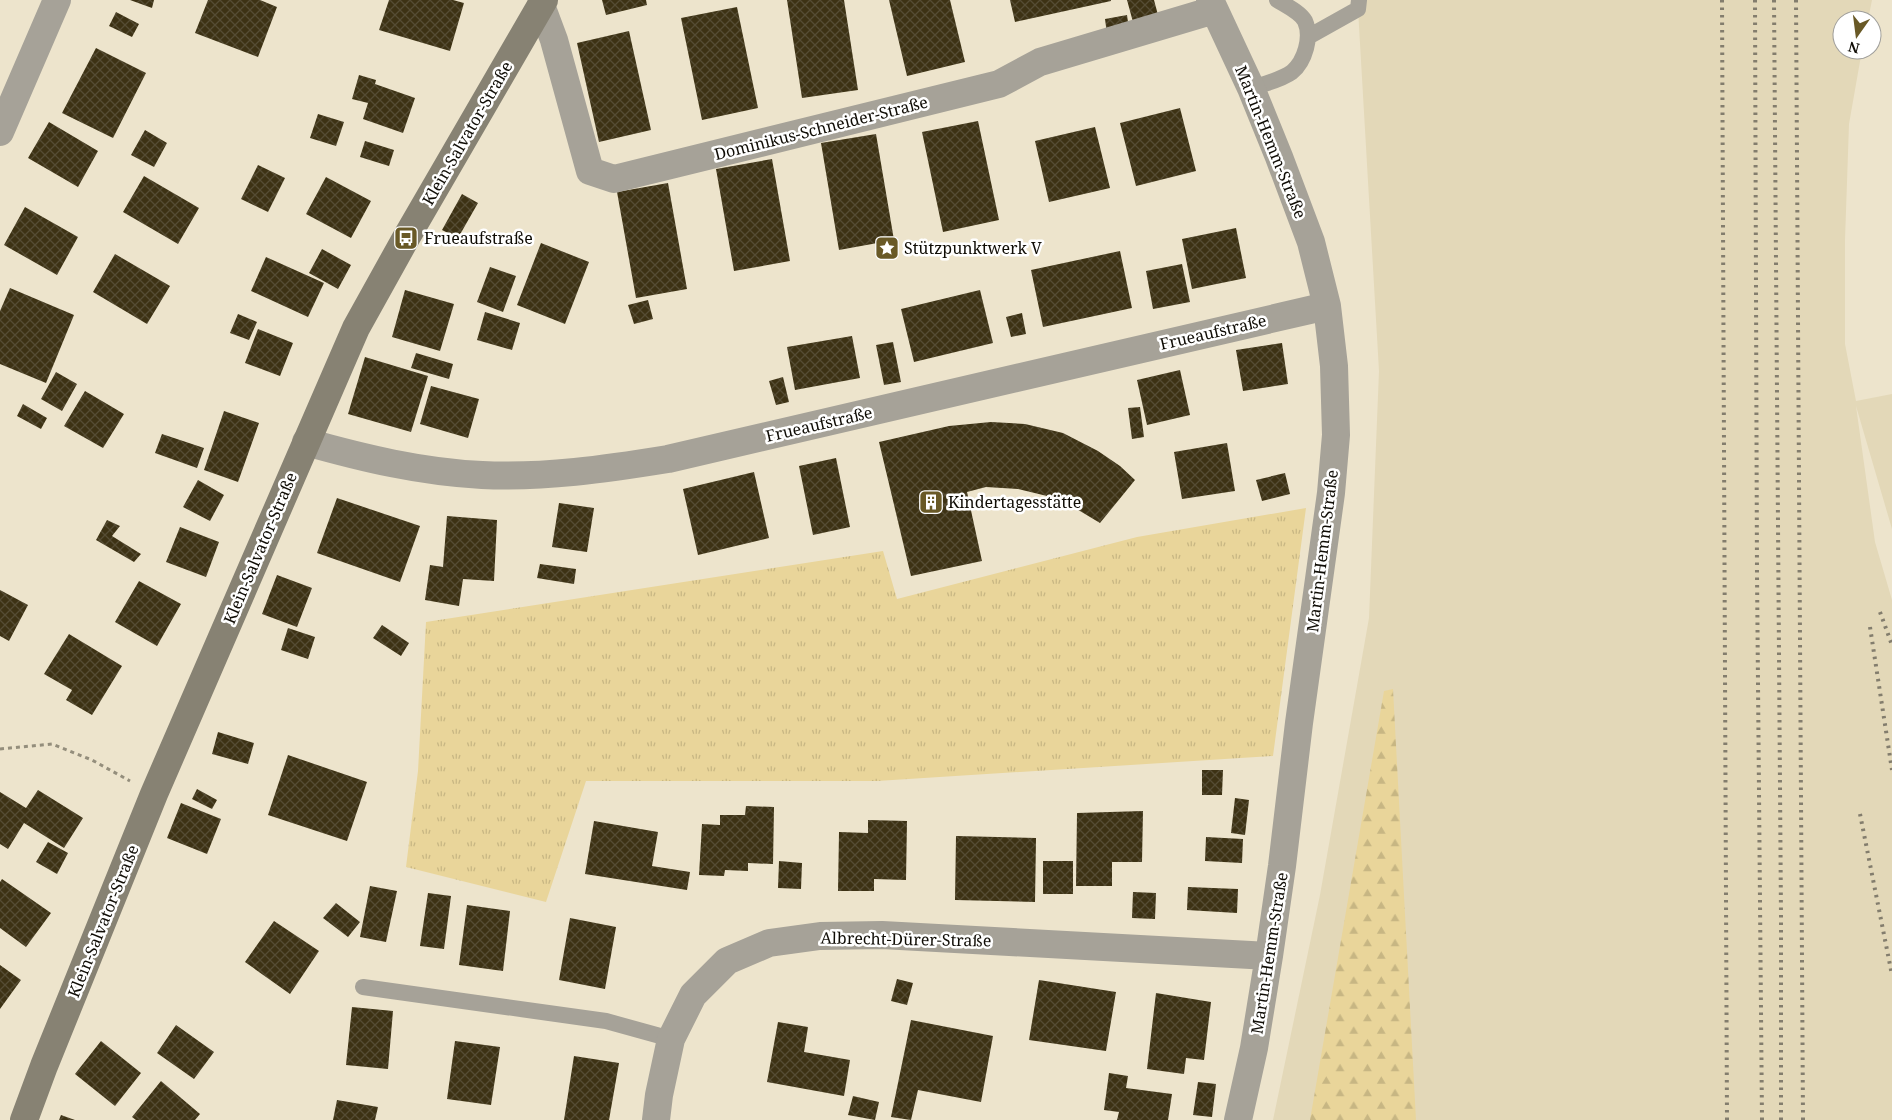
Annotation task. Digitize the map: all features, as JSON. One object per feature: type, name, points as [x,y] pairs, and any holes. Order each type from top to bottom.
[{"type":"street","points":[[0,132],[57,0]]},
{"type":"street","name":"Dominikus-Schneider-Straße","points":[[543,2],[590,171],[614,179],[999,84],[1040,62],[1212,5]]},
{"type":"street","name":"Klein-Salvator-Straße","points":[[24,1120],[154,794],[356,328],[543,2]]},
{"type":"street","name":"Martin-Hemm-Straße","points":[[1212,5],[1251,88],[1280,157],[1311,242],[1327,306],[1334,366],[1336,425],[1331,493],[1300,714],[1282,866],[1254,1048],[1238,1120]]},
{"type":"street","name":"Frueaufstraße","points":[[306,442],[364,458],[425,469],[472,474],[540,474],[602,469],[668,459],[1327,306]]},
{"type":"street","name":"Albrecht-Dürer-Straße","points":[[656,1120],[659,1095],[671,1039],[692,995],[727,961],[769,943],[820,936],[882,935],[1269,956]]},
{"type":"lane","points":[[1251,88],[1292,72],[1304,55],[1308,37],[1305,20],[1277,0]]},
{"type":"lane","points":[[1308,37],[1358,9],[1358,0]]},
{"type":"lane","points":[[363,987],[606,1022],[671,1039]]},
{"type":"path","points":[[0,749],[52,744],[92,760],[154,794]]},
{"type":"shaded area","points":[[1359,0],[1872,0],[1870,10],[1832,10],[1832,60],[1860,60],[1849,124],[1845,240],[1845,344],[1856,401],[1892,394],[1892,529],[1856,406],[1875,542],[1892,600],[1892,1120],[1273,1120],[1320,895],[1369,618],[1379,371]]},
{"type":"green space","points":[[1306,508],[1273,756],[877,781],[586,781],[546,902],[406,867],[418,771],[426,622],[883,551],[897,599],[1137,537]]},
{"type":"green space","points":[[1393,689],[1416,1120],[1310,1120],[1384,691]]},
{"type":"building","points":[[130,0],[154,0],[152,8]]},
{"type":"building","points":[[208,0],[260,0],[277,7],[258,57],[195,33]]},
{"type":"building","points":[[389,0],[453,0],[464,3],[450,51],[379,30]]},
{"type":"building","points":[[602,0],[646,0],[647,5],[606,15]]},
{"type":"building","points":[[787,0],[844,0],[858,90],[802,98]]},
{"type":"building","points":[[889,0],[950,0],[965,62],[907,76]]},
{"type":"building","points":[[1010,0],[1111,0],[1111,1],[1015,22]]},
{"type":"building","points":[[1127,0],[1154,0],[1158,15],[1133,22]]},
{"type":"building","points":[[737,7],[758,108],[702,120],[681,18]]},
{"type":"building","points":[[116,12],[139,24],[132,37],[109,26]]},
{"type":"building","points":[[1127,15],[1129,29],[1107,34],[1105,19]]},
{"type":"building","points":[[629,31],[651,130],[599,142],[577,43]]},
{"type":"building","points":[[96,48],[146,73],[113,138],[62,113]]},
{"type":"building","points":[[359,75],[376,80],[375,84],[415,98],[403,133],[363,119],[368,103],[352,99]]},
{"type":"building","points":[[1180,108],[1196,171],[1136,186],[1120,123]]},
{"type":"building","points":[[318,114],[344,122],[336,146],[310,138]]},
{"type":"building","points":[[978,121],[999,220],[943,232],[922,132]]},
{"type":"building","points":[[49,122],[98,151],[78,187],[28,158]]},
{"type":"building","points":[[1095,127],[1110,188],[1049,202],[1035,141]]},
{"type":"building","points":[[145,130],[167,143],[154,167],[131,155]]},
{"type":"building","points":[[876,134],[894,240],[839,250],[821,143]]},
{"type":"building","points":[[365,141],[394,150],[389,166],[360,157]]},
{"type":"building","points":[[772,159],[790,261],[734,271],[716,169]]},
{"type":"building","points":[[258,165],[285,178],[268,212],[241,199]]},
{"type":"building","points":[[144,176],[199,208],[178,244],[123,212]]},
{"type":"building","points":[[326,177],[371,201],[351,238],[306,214]]},
{"type":"building","points":[[668,183],[687,289],[636,298],[617,192]]},
{"type":"building","points":[[462,194],[478,203],[458,238],[442,230]]},
{"type":"building","points":[[25,207],[78,237],[57,275],[4,245]]},
{"type":"building","points":[[1236,228],[1246,278],[1192,289],[1182,239]]},
{"type":"building","points":[[541,243],[589,262],[565,324],[517,305]]},
{"type":"building","points":[[322,249],[351,265],[338,289],[309,273]]},
{"type":"building","points":[[1120,251],[1132,308],[1043,327],[1031,270]]},
{"type":"building","points":[[115,254],[170,286],[147,324],[93,292]]},
{"type":"building","points":[[266,257],[324,283],[308,317],[251,291]]},
{"type":"building","points":[[1182,264],[1190,302],[1153,309],[1146,271]]},
{"type":"building","points":[[490,267],[516,276],[503,312],[477,302]]},
{"type":"building","points":[[10,288],[74,315],[46,383],[0,364],[0,311]]},
{"type":"building","points":[[405,290],[454,304],[440,351],[392,337]]},
{"type":"building","points":[[980,290],[993,343],[914,362],[901,309]]},
{"type":"building","points":[[648,300],[653,319],[634,324],[628,305]]},
{"type":"building","points":[[485,312],[520,323],[512,350],[477,340]]},
{"type":"building","points":[[1022,313],[1026,334],[1011,337],[1006,317]]},
{"type":"building","points":[[238,314],[257,322],[249,340],[230,333]]},
{"type":"building","points":[[258,329],[293,343],[280,376],[245,363]]},
{"type":"building","points":[[852,336],[860,378],[795,390],[787,347]]},
{"type":"building","points":[[893,342],[901,382],[884,385],[876,345]]},
{"type":"building","points":[[1282,343],[1288,384],[1243,391],[1236,350]]},
{"type":"building","points":[[416,353],[453,364],[449,379],[411,368]]},
{"type":"building","points":[[365,357],[428,376],[411,432],[348,414]]},
{"type":"building","points":[[1180,370],[1190,415],[1147,425],[1137,380]]},
{"type":"building","points":[[56,372],[77,384],[62,411],[41,399]]},
{"type":"building","points":[[783,377],[789,402],[776,405],[769,381]]},
{"type":"building","points":[[431,386],[479,399],[468,438],[420,424]]},
{"type":"building","points":[[85,391],[124,414],[103,448],[64,426]]},
{"type":"building","points":[[23,404],[47,418],[41,429],[17,416]]},
{"type":"building","points":[[1140,407],[1144,437],[1132,439],[1128,408]]},
{"type":"building","points":[[224,411],[259,423],[238,482],[204,470]]},
{"type":"building","name":"Kindertagesstätte","points":[[991,422],[1025,424],[1063,433],[1098,451],[1120,466],[1135,480],[1100,523],[1075,508],[1047,496],[1018,489],[986,487],[967,492],[982,561],[911,576],[879,442],[949,426]]},
{"type":"building","points":[[162,434],[204,448],[197,468],[155,453]]},
{"type":"building","points":[[1227,443],[1235,491],[1182,499],[1174,452]]},
{"type":"building","points":[[836,458],[850,527],[813,535],[799,466]]},
{"type":"building","points":[[754,472],[769,538],[698,555],[683,489]]},
{"type":"building","points":[[1285,473],[1290,494],[1262,501],[1256,480]]},
{"type":"building","points":[[198,480],[224,495],[210,521],[183,507]]},
{"type":"building","points":[[337,498],[420,526],[400,582],[317,553]]},
{"type":"building","points":[[559,503],[594,508],[587,552],[552,547]]},
{"type":"building","points":[[447,516],[497,520],[494,581],[463,579],[459,606],[425,600],[430,565],[443,567]]},
{"type":"building","points":[[107,520],[120,526],[112,536],[141,554],[134,562],[96,540]]},
{"type":"building","points":[[180,527],[219,542],[206,577],[166,562]]},
{"type":"building","points":[[540,564],[576,569],[574,584],[537,578]]},
{"type":"building","points":[[277,575],[312,588],[297,627],[262,614]]},
{"type":"building","points":[[139,581],[181,604],[157,646],[115,622]]},
{"type":"building","points":[[0,590],[28,605],[9,641],[0,636]]},
{"type":"building","points":[[382,625],[409,643],[401,656],[373,638]]},
{"type":"building","points":[[288,628],[315,637],[308,659],[281,650]]},
{"type":"building","points":[[69,634],[122,666],[92,715],[66,700],[72,690],[44,674]]},
{"type":"building","points":[[218,732],[254,743],[248,764],[212,754]]},
{"type":"building","points":[[288,755],[367,782],[347,841],[268,815]]},
{"type":"building","points":[[1202,770],[1223,770],[1222,795],[1202,795]]},
{"type":"building","points":[[197,789],[217,800],[212,809],[192,799]]},
{"type":"building","points":[[38,790],[83,818],[64,848],[24,823],[8,849],[0,844],[0,792],[26,808]]},
{"type":"building","points":[[1235,798],[1249,800],[1245,835],[1231,833]]},
{"type":"building","points":[[181,803],[221,819],[207,854],[167,838]]},
{"type":"building","points":[[746,806],[774,807],[773,864],[748,863],[748,871],[725,870],[724,876],[699,875],[702,824],[720,825],[720,815],[745,815]]},
{"type":"building","points":[[1143,811],[1142,862],[1112,862],[1112,886],[1076,886],[1077,813]]},
{"type":"building","points":[[868,820],[907,821],[906,880],[874,879],[874,891],[838,891],[839,832],[868,833]]},
{"type":"building","points":[[594,821],[658,832],[652,866],[690,872],[687,890],[585,874]]},
{"type":"building","points":[[956,836],[1036,838],[1035,902],[955,900]]},
{"type":"building","points":[[1206,837],[1243,839],[1242,863],[1205,861]]},
{"type":"building","points":[[48,842],[68,853],[57,874],[36,862]]},
{"type":"building","points":[[779,861],[802,863],[801,889],[778,888]]},
{"type":"building","points":[[1043,861],[1073,861],[1073,894],[1043,894]]},
{"type":"building","points":[[2,879],[51,913],[26,947],[0,928],[0,882]]},
{"type":"building","points":[[370,886],[397,891],[386,942],[360,937]]},
{"type":"building","points":[[1188,887],[1238,889],[1237,913],[1187,910]]},
{"type":"building","points":[[1133,892],[1156,893],[1155,919],[1132,918]]},
{"type":"building","points":[[428,893],[451,896],[444,949],[420,946]]},
{"type":"building","points":[[336,903],[360,922],[348,937],[323,918]]},
{"type":"building","points":[[467,905],[510,911],[503,971],[459,965]]},
{"type":"building","points":[[570,918],[616,927],[605,989],[559,980]]},
{"type":"building","points":[[274,921],[319,951],[290,994],[245,962]]},
{"type":"building","points":[[0,965],[21,980],[0,1009]]},
{"type":"building","points":[[897,979],[913,983],[907,1005],[891,1001]]},
{"type":"building","points":[[1039,980],[1116,992],[1106,1051],[1029,1040]]},
{"type":"building","points":[[1156,993],[1211,1002],[1204,1060],[1186,1058],[1184,1074],[1147,1069]]},
{"type":"building","points":[[352,1007],[393,1011],[388,1069],[346,1065]]},
{"type":"building","points":[[911,1020],[993,1036],[981,1102],[918,1090],[911,1120],[891,1117]]},
{"type":"building","points":[[778,1022],[808,1027],[804,1052],[850,1060],[844,1096],[767,1082]]},
{"type":"building","points":[[176,1025],[214,1052],[194,1079],[157,1053]]},
{"type":"building","points":[[101,1041],[141,1073],[115,1106],[75,1074]]},
{"type":"building","points":[[455,1041],[500,1047],[491,1105],[447,1099]]},
{"type":"building","points":[[574,1056],[619,1063],[609,1120],[564,1120]]},
{"type":"building","points":[[1109,1073],[1128,1076],[1126,1088],[1172,1094],[1168,1120],[1117,1120],[1119,1112],[1104,1110]]},
{"type":"building","points":[[161,1081],[200,1114],[195,1120],[136,1120],[132,1117]]},
{"type":"building","points":[[1198,1082],[1216,1084],[1212,1117],[1193,1115]]},
{"type":"building","points":[[853,1096],[879,1102],[875,1120],[848,1115]]},
{"type":"building","points":[[337,1100],[378,1107],[375,1120],[333,1120]]},
{"type":"building","points":[[61,1115],[75,1120],[59,1120]]},
{"type":"railway","points":[[1722,0],[1727,1120]]},
{"type":"railway","points":[[1755,0],[1757,574],[1762,1120]]},
{"type":"railway","points":[[1774,0],[1781,1120]]},
{"type":"railway","points":[[1796,0],[1803,1120]]},
{"type":"railway","points":[[1880,612],[1892,645]]},
{"type":"railway","points":[[1870,627],[1892,770]]},
{"type":"railway","points":[[1860,814],[1892,975]]},
{"type":"place","name":"Frueaufstraße","points":[[406,238]]},
{"type":"place","name":"Stützpunktwerk V","points":[[887,248]]},
{"type":"place","name":"Kindertagesstätte","points":[[931,502]]}]
